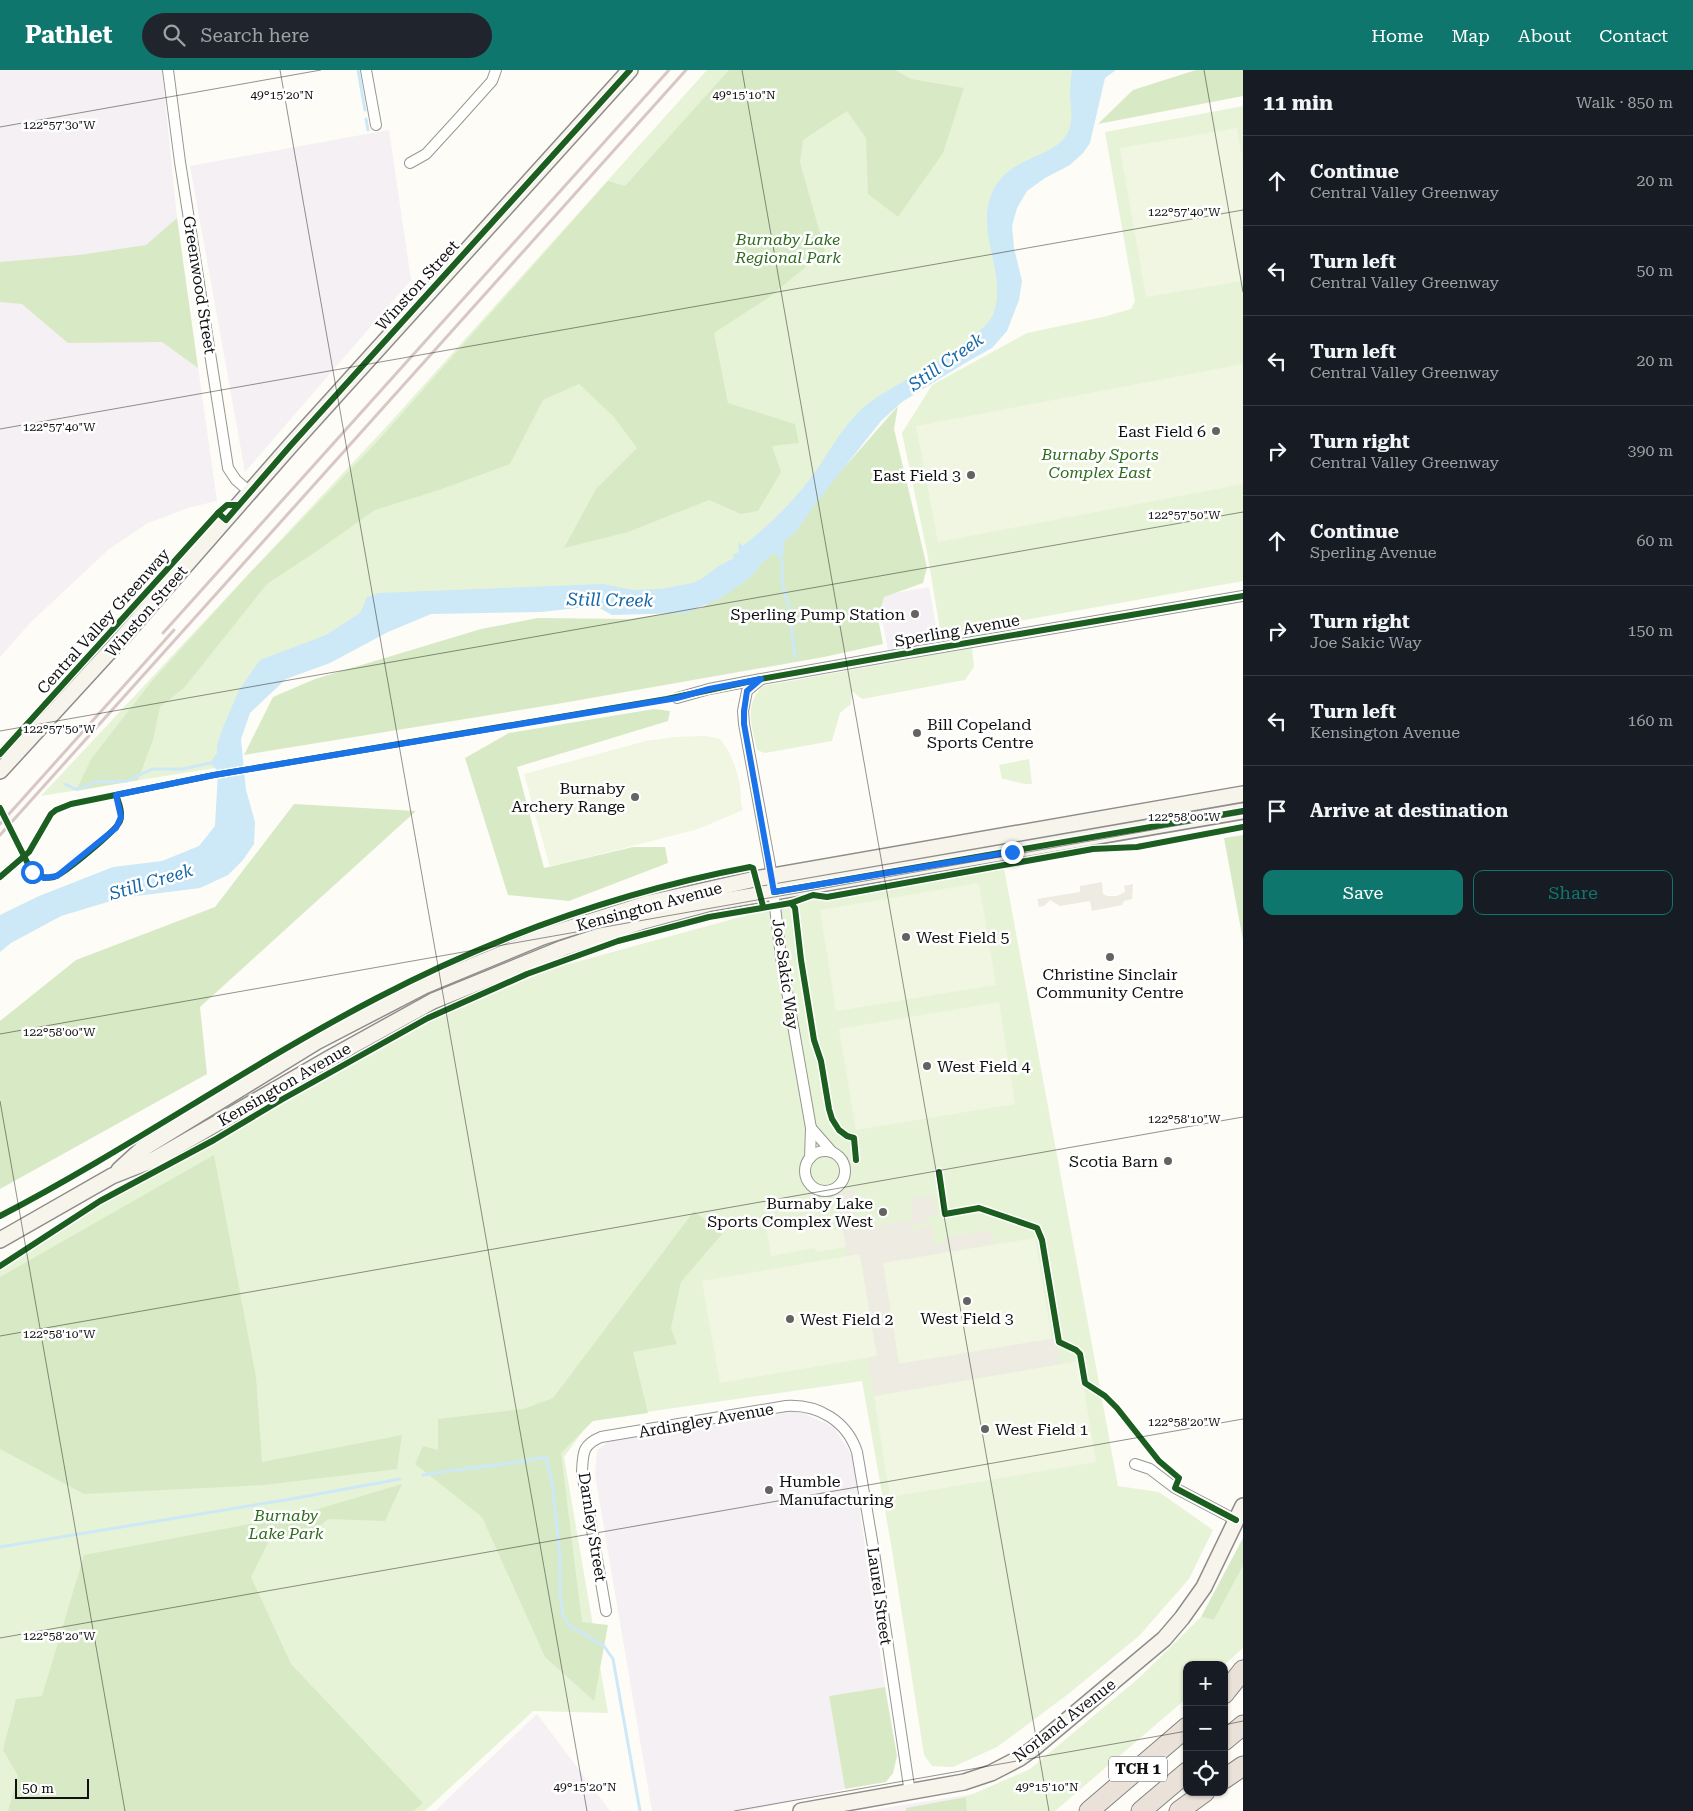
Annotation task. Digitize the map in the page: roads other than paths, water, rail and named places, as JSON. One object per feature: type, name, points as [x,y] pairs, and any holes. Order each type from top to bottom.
[{"type":"highway","points":[[1228,1690],[1243,1670]]},
{"type":"highway","points":[[1228,1692],[1243,1680]]},
{"type":"highway","points":[[1228,1738],[1243,1725]]},
{"type":"highway","name":"TCH 1","points":[[1089,1811],[1183,1731]]},
{"type":"highway","points":[[1228,1776],[1243,1766]]},
{"type":"highway","name":"TCH 1","points":[[1141,1811],[1183,1775]]},
{"type":"highway","points":[[1179,1811],[1200,1796]]},
{"type":"main road","name":"Winston Street","points":[[0,771],[121,640],[250,492],[630,70]]},
{"type":"main road","name":"Kensington Avenue","points":[[112,1176],[142,1149],[316,1042],[424,986],[542,937],[632,908],[691,892],[771,876],[1243,794]]},
{"type":"main road","name":"Kensington Avenue","points":[[0,1240],[112,1176],[156,1159],[330,1058],[433,1001],[531,960],[644,921],[711,903],[1243,811]]},
{"type":"main road","name":"Norland Avenue","points":[[801,1811],[964,1782],[992,1773],[1020,1758],[1042,1742],[1164,1639],[1173,1629],[1204,1587],[1240,1513]]},
{"type":"street","name":"Greenwood Street","points":[[168,70],[181,170],[228,468],[236,480],[250,492]]},
{"type":"street","points":[[366,70],[376,125]]},
{"type":"street","points":[[410,163],[426,154],[492,82],[496,70]]},
{"type":"street","name":"Sperling Avenue","points":[[677,698],[709,689],[761,679],[1243,596]]},
{"type":"street","name":"Joe Sakic Way","points":[[761,679],[747,691],[744,724],[774,892],[781,957],[811,1128],[810,1158],[805,1167],[807,1180],[816,1189],[829,1191],[840,1184],[845,1172],[842,1160],[832,1152],[811,1128]]},
{"type":"street","points":[[810,1158],[821,1151],[832,1152]]},
{"type":"street","name":"Ardingley Avenue","points":[[589,1444],[601,1437],[786,1406],[811,1408],[825,1413]]},
{"type":"street","name":"Laurel Street","points":[[825,1413],[833,1418],[847,1433],[854,1442],[857,1452],[910,1792]]},
{"type":"street","name":"Darnley Street","points":[[589,1444],[583,1456],[582,1472],[606,1611]]},
{"type":"street","points":[[1134,1464],[1150,1469],[1175,1488],[1240,1513]]},
{"type":"water","name":"Still Creek","points":[[1072,70],[1116,70],[1105,78],[1090,143],[1083,153],[1070,165],[1045,178],[1027,191],[1017,208],[1012,226],[1014,248],[1022,281],[1019,300],[1007,331],[992,348],[902,402],[881,421],[796,531],[785,541],[782,561],[774,553],[760,565],[752,576],[733,590],[717,600],[685,613],[612,615],[596,606],[541,612],[431,614],[388,632],[330,663],[286,679],[250,713],[241,739],[246,790],[255,822],[254,844],[243,860],[228,875],[200,888],[121,898],[61,916],[11,943],[0,952],[0,915],[39,896],[113,867],[162,861],[199,846],[215,826],[218,771],[210,763],[217,753],[217,745],[239,690],[260,660],[326,635],[360,613],[367,597],[378,593],[603,584],[633,590],[661,589],[693,583],[734,558],[732,555],[739,552],[738,542],[743,546],[787,506],[810,479],[846,427],[863,408],[885,392],[959,347],[988,323],[994,312],[997,297],[995,267],[987,223],[992,193],[1008,171],[1051,149],[1067,134],[1071,120]]},
{"type":"waterway","points":[[358,70],[365,110]]},
{"type":"waterway","points":[[366,119],[368,130]]},
{"type":"waterway","points":[[782,561],[782,585],[789,606],[795,658]]},
{"type":"waterway","points":[[65,784],[75,789],[83,788],[95,782],[127,781],[152,769],[183,769],[210,763]]},
{"type":"waterway","points":[[423,1475],[546,1457],[553,1489],[560,1556],[560,1595],[563,1616],[570,1626],[604,1646],[613,1659],[640,1811]]},
{"type":"waterway","points":[[0,1547],[400,1479]]},
{"type":"railway","points":[[163,633],[669,70]]},
{"type":"railway","points":[[0,835],[686,70]]},
{"type":"railway","points":[[0,824],[174,630]]},
{"type":"place","name":"East Field 6","points":[[1216,431]]},
{"type":"place","name":"East Field 3","points":[[971,475]]},
{"type":"place","name":"Sperling Pump Station","points":[[915,614]]},
{"type":"place","name":"Bill Copeland Sports Centre","points":[[917,733]]},
{"type":"place","name":"Burnaby Archery Range","points":[[635,797]]},
{"type":"place","name":"West Field 5","points":[[906,937]]},
{"type":"place","name":"Christine Sinclair Community Centre","points":[[1110,957]]},
{"type":"place","name":"West Field 4","points":[[927,1066]]},
{"type":"place","name":"Scotia Barn","points":[[1168,1161]]},
{"type":"place","name":"Burnaby Lake Sports Complex West","points":[[883,1212]]},
{"type":"place","name":"West Field 3","points":[[967,1301]]},
{"type":"place","name":"West Field 2","points":[[790,1319]]},
{"type":"place","name":"West Field 1","points":[[985,1429]]},
{"type":"place","name":"Humble Manufacturing","points":[[769,1490]]},
{"type":"park label","name":"Burnaby Lake Regional Park","points":[[788,248]]},
{"type":"park label","name":"Burnaby Sports Complex East","points":[[1100,463]]},
{"type":"park label","name":"Burnaby Lake Park","points":[[286,1524]]}]
